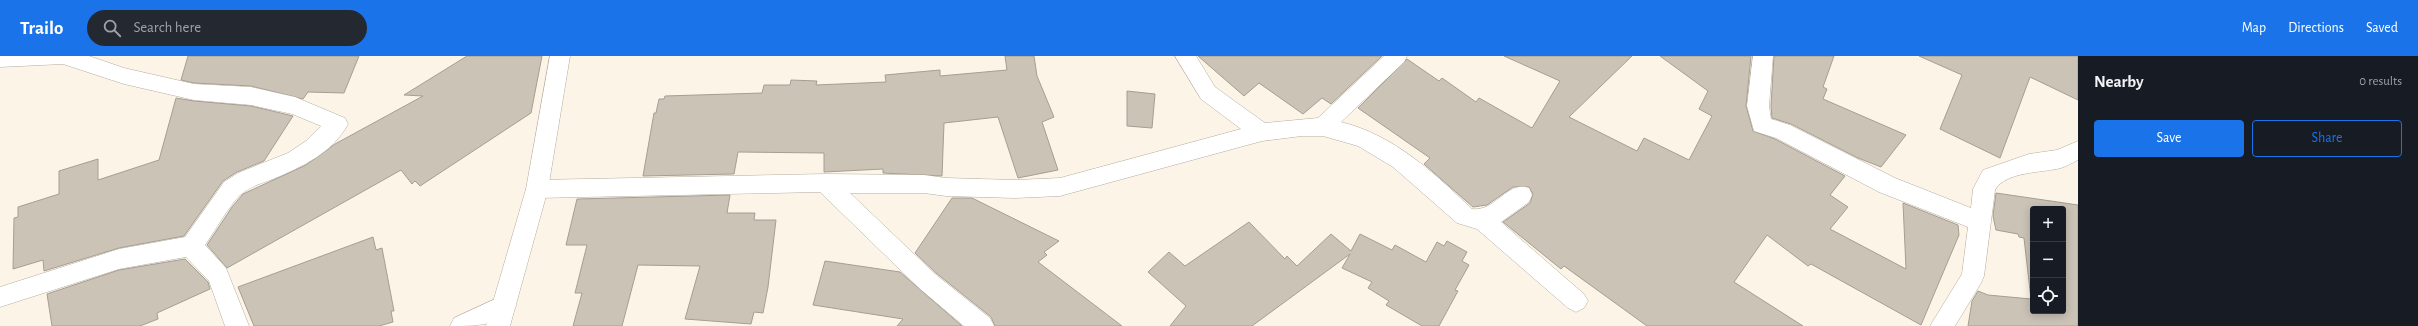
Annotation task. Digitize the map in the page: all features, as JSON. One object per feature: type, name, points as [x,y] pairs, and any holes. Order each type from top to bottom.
[{"type":"street","points":[[0,59],[62,56]]},
{"type":"street","points":[[65,56],[124,76],[194,92],[251,96],[294,106],[337,124],[314,147],[296,159],[246,180],[232,189],[191,246]]},
{"type":"street","points":[[462,326],[501,316],[537,189],[560,56]]},
{"type":"street","points":[[1185,56],[1208,93],[1262,132]]},
{"type":"street","points":[[1322,126],[1397,56]]},
{"type":"street","points":[[1763,56],[1758,106],[1762,125],[1782,131],[1887,185],[1981,222]]},
{"type":"street","points":[[537,189],[825,183],[924,184],[946,187],[1015,189],[1060,187],[1262,132],[1322,126],[1366,141],[1390,152],[1414,168],[1464,216],[1475,221],[1484,221],[1521,195]]},
{"type":"street","points":[[1942,326],[1973,276],[1984,189],[1991,177],[2029,163],[2060,160],[2078,150]]},
{"type":"street","points":[[825,183],[927,281],[982,326]]},
{"type":"street","points":[[1484,221],[1576,301]]},
{"type":"street","points":[[0,297],[91,268],[170,247],[191,246],[218,275],[237,326]]},
{"type":"building","points":[[188,56],[359,56],[344,93],[308,92],[303,99],[251,86],[194,83],[181,80]]},
{"type":"building","points":[[467,56],[542,56],[531,113],[420,186],[415,181],[412,184],[401,170],[227,268],[207,245],[232,207],[243,194],[306,165],[335,144],[423,96],[404,95]]},
{"type":"building","points":[[1005,56],[1034,56],[1037,76],[1054,117],[1042,122],[1058,170],[1018,178],[998,117],[944,123],[942,176],[883,173],[883,169],[824,172],[824,153],[738,152],[734,174],[643,176],[654,113],[656,113],[659,99],[664,99],[665,96],[762,93],[764,85],[790,85],[791,80],[817,81],[816,85],[886,82],[885,75],[940,70],[940,76],[1007,70]]},
{"type":"building","points":[[1198,56],[1382,56],[1331,104],[1322,98],[1303,114],[1259,83],[1244,96]]},
{"type":"building","points":[[1504,56],[1632,56],[1569,117],[1637,151],[1644,138],[1689,160],[1712,116],[1699,109],[1708,91],[1660,56],[1751,56],[1746,106],[1753,131],[1775,139],[1845,176],[1830,195],[1848,207],[1830,229],[1906,269],[1903,203],[1958,225],[1959,235],[1921,325],[1811,264],[1808,266],[1767,235],[1734,282],[1803,326],[1647,326],[1564,266],[1561,269],[1503,222],[1530,203],[1533,194],[1529,187],[1513,187],[1487,205],[1473,207],[1424,164],[1430,158],[1358,108],[1407,59],[1439,81],[1442,78],[1476,102],[1479,98],[1532,128],[1560,81]]},
{"type":"building","points":[[1774,56],[1834,56],[1823,87],[1827,89],[1823,99],[1906,135],[1881,167],[1858,158],[1791,124],[1772,118],[1771,106]]},
{"type":"building","points":[[1919,56],[2078,56],[2078,100],[2030,77],[2000,158],[1940,129],[1962,75]]},
{"type":"building","points":[[1127,91],[1155,94],[1152,128],[1127,126]]},
{"type":"building","points":[[176,98],[251,106],[293,116],[264,161],[237,172],[223,181],[184,236],[119,248],[44,271],[43,260],[13,269],[14,218],[18,217],[18,207],[59,194],[59,171],[98,159],[98,180],[159,160]]},
{"type":"building","points":[[1996,193],[2078,205],[2078,326],[1968,326],[1972,301],[1978,291],[1988,295],[2030,299],[2030,314],[2066,314],[2066,206],[2030,206],[2030,290],[2024,238],[2019,237],[2018,234],[1996,230],[1993,216]]},
{"type":"building","points":[[730,195],[727,213],[755,213],[754,220],[776,220],[768,287],[763,313],[754,312],[751,324],[685,319],[700,266],[638,265],[622,326],[573,326],[582,293],[575,293],[587,245],[566,245],[577,199]]},
{"type":"building","points":[[952,198],[972,198],[1059,241],[1044,252],[1047,255],[1038,262],[1122,326],[995,326],[991,317],[936,273],[915,253]]},
{"type":"building","points":[[1249,222],[1285,259],[1287,256],[1297,266],[1331,234],[1351,251],[1360,234],[1392,250],[1395,245],[1426,262],[1437,242],[1444,246],[1447,241],[1467,252],[1462,261],[1469,265],[1455,290],[1458,291],[1439,326],[1422,326],[1386,305],[1389,301],[1368,288],[1372,282],[1342,268],[1350,254],[1252,326],[1170,326],[1186,306],[1148,272],[1169,252],[1185,266]]},
{"type":"building","points":[[373,237],[376,250],[382,248],[394,311],[391,311],[393,322],[379,326],[254,326],[238,287]]},
{"type":"building","points":[[185,259],[208,282],[210,289],[157,313],[158,319],[140,326],[52,326],[47,294],[119,270]]},
{"type":"building","points":[[825,261],[900,272],[962,326],[897,326],[903,319],[813,305]]}]
